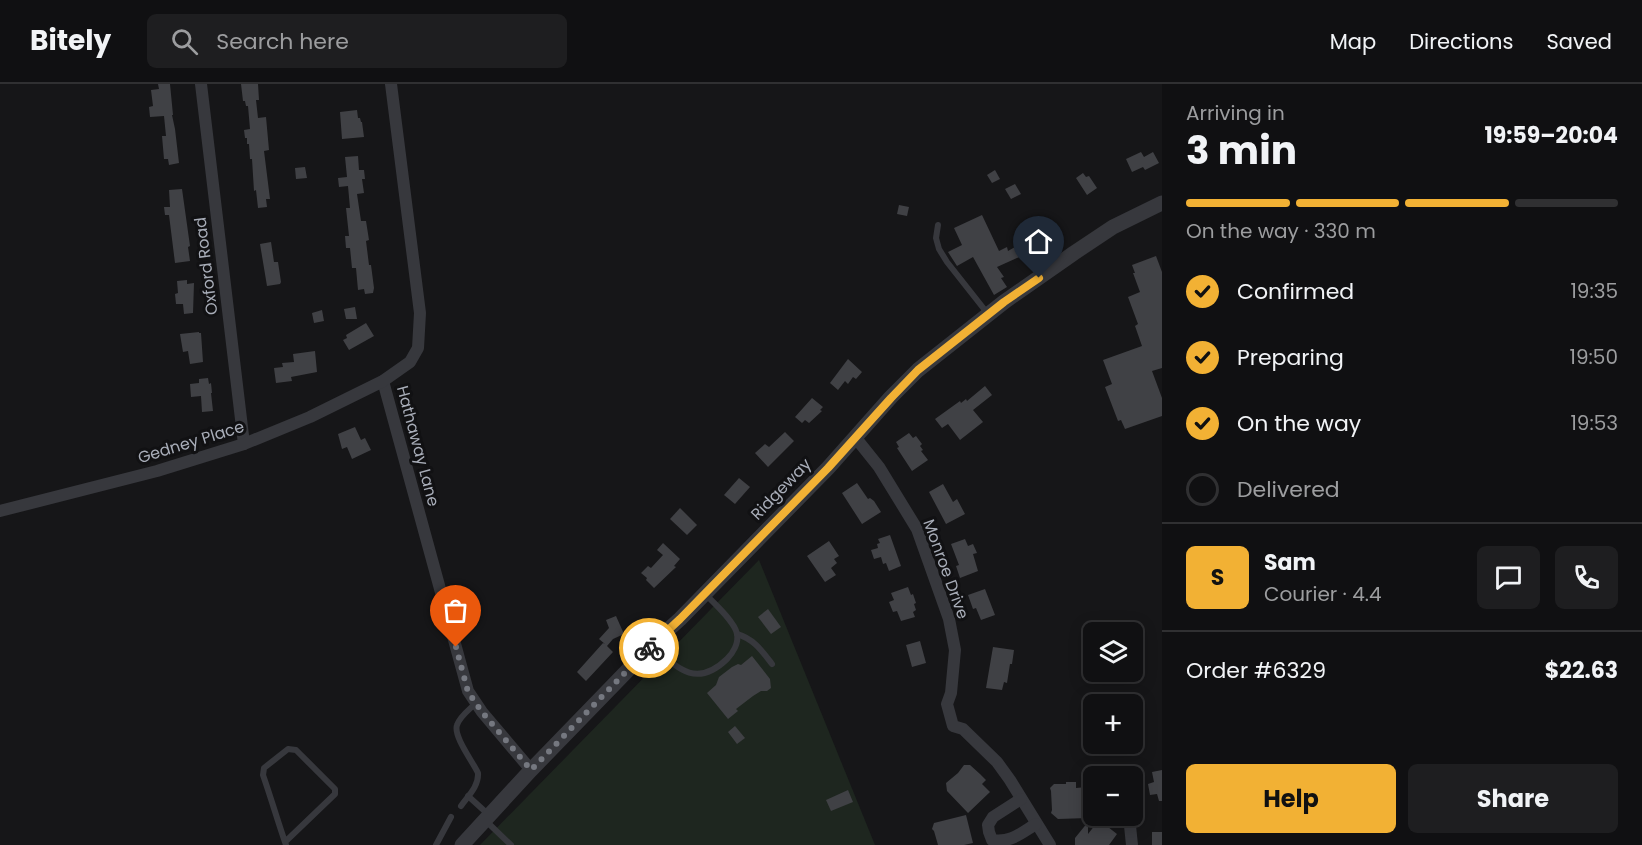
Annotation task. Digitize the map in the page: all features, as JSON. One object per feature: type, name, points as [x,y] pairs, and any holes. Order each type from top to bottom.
[{"type":"street","name":"Oxford Road","points":[[201,84],[244,444]]},
{"type":"street","name":"Hathaway Lane","points":[[391,84],[420,313],[418,348],[410,362],[384,381],[468,692],[531,770]]},
{"type":"street","name":"Ridgeway","points":[[462,845],[652,645],[828,468],[918,370],[989,314],[1113,227],[1161,207]]},
{"type":"street","name":"Gedney Place","points":[[0,511],[157,471],[244,444],[310,417],[384,381]]},
{"type":"street","name":"Monroe Drive","points":[[855,437],[879,467],[916,530],[949,619],[955,650],[951,693],[963,729],[996,762],[1021,799]]},
{"type":"street","points":[[1036,824],[1009,840],[992,840],[988,832],[988,825],[993,817],[1021,799],[1050,845]]},
{"type":"street","points":[[1130,826],[1132,845]]},
{"type":"lane","points":[[938,225],[936,238],[939,249],[989,314]]},
{"type":"lane","points":[[652,645],[682,671],[694,675],[704,674],[720,666],[736,646],[737,634],[733,624],[705,593]]},
{"type":"lane","points":[[737,634],[745,636],[756,644],[772,664]]},
{"type":"lane","points":[[460,806],[477,784],[479,777],[456,729],[463,715],[476,704]]},
{"type":"lane","points":[[288,749],[296,750],[336,792],[286,843],[263,775],[264,768],[288,749]]},
{"type":"lane","points":[[468,796],[511,845]]},
{"type":"lane","points":[[436,845],[450,817]]},
{"type":"shaded area","points":[[759,560],[875,845],[480,845]]},
{"type":"building","points":[[158,84],[170,84],[179,163],[169,165],[168,159],[164,159],[162,136],[166,136],[164,116],[150,117],[149,107],[153,106],[151,90],[159,89]]},
{"type":"building","points":[[241,84],[258,84],[259,100],[256,100],[258,118],[266,117],[269,150],[264,151],[270,199],[266,199],[267,207],[258,208],[256,190],[254,191],[252,159],[250,159],[249,144],[247,144],[244,130],[250,129],[248,106],[243,101]]},
{"type":"building","points":[[357,110],[358,118],[362,122],[364,137],[342,139],[340,112]]},
{"type":"building","points":[[1141,152],[1144,157],[1153,152],[1159,163],[1145,170],[1143,167],[1132,172],[1126,159]]},
{"type":"building","points":[[358,156],[359,170],[364,170],[365,179],[362,179],[364,193],[357,194],[361,221],[366,221],[369,240],[366,241],[374,288],[373,293],[365,294],[364,289],[358,290],[356,268],[352,268],[350,248],[346,248],[345,236],[349,236],[346,208],[350,208],[348,186],[339,187],[338,178],[347,177],[345,157]]},
{"type":"building","points":[[305,167],[307,178],[296,179],[295,168]]},
{"type":"building","points":[[995,170],[1000,179],[992,183],[987,175]]},
{"type":"building","points":[[1083,173],[1086,177],[1089,176],[1097,188],[1087,195],[1076,178]]},
{"type":"building","points":[[1015,184],[1021,194],[1011,199],[1005,189]]},
{"type":"building","points":[[182,189],[190,261],[175,263],[169,215],[165,215],[164,207],[170,207],[169,190]]},
{"type":"building","points":[[899,205],[909,207],[907,216],[897,214]]},
{"type":"building","points":[[982,215],[999,251],[1007,247],[1008,251],[1032,237],[1044,255],[1044,259],[1033,265],[1026,254],[997,267],[1007,287],[994,295],[973,257],[957,266],[948,252],[962,245],[954,228]]},
{"type":"building","points":[[271,242],[274,262],[278,262],[281,282],[267,286],[260,244]]},
{"type":"building","points":[[1156,256],[1162,272],[1162,368],[1152,371],[1162,398],[1162,416],[1125,429],[1121,420],[1118,421],[1105,387],[1112,384],[1103,360],[1142,346],[1135,326],[1138,324],[1128,297],[1140,292],[1132,265]]},
{"type":"building","points":[[187,280],[187,284],[194,283],[193,313],[184,314],[183,304],[176,304],[175,294],[178,293],[177,281]]},
{"type":"building","points":[[355,307],[357,319],[346,319],[344,309]]},
{"type":"building","points":[[322,310],[324,321],[314,323],[312,313]]},
{"type":"building","points":[[366,323],[374,336],[349,350],[343,340],[347,338],[346,335]]},
{"type":"building","points":[[201,333],[203,362],[190,364],[188,351],[183,352],[180,334]]},
{"type":"building","points":[[315,351],[317,372],[291,377],[292,381],[276,383],[274,368],[283,367],[282,363],[294,362],[293,354]]},
{"type":"building","points":[[848,359],[862,372],[856,379],[853,377],[848,384],[845,381],[838,390],[830,383]]},
{"type":"building","points":[[208,378],[209,384],[211,383],[213,411],[202,412],[201,396],[191,397],[190,384],[199,383],[199,379]]},
{"type":"building","points":[[985,386],[992,395],[973,410],[983,422],[960,440],[948,424],[942,428],[935,419],[960,401],[961,403],[966,399],[967,401]]},
{"type":"building","points":[[812,398],[823,407],[820,410],[822,411],[809,423],[805,420],[802,423],[795,417]]},
{"type":"building","points":[[355,427],[361,440],[365,438],[371,450],[352,459],[347,447],[342,449],[338,434]]},
{"type":"building","points":[[785,432],[794,441],[768,467],[755,453],[765,444],[769,447]]},
{"type":"building","points":[[909,433],[913,438],[916,436],[922,444],[920,446],[923,450],[921,451],[928,460],[912,471],[897,448],[899,447],[896,442]]},
{"type":"building","points":[[739,478],[750,487],[735,504],[724,495]]},
{"type":"building","points":[[857,483],[881,512],[862,524],[842,493]]},
{"type":"building","points":[[943,484],[953,502],[957,499],[965,514],[946,524],[929,492]]},
{"type":"building","points":[[680,508],[697,525],[687,535],[670,519]]},
{"type":"building","points":[[890,535],[901,566],[889,571],[881,557],[874,559],[871,550],[878,548],[877,544],[880,543],[878,539]]},
{"type":"building","points":[[965,539],[968,546],[973,544],[977,553],[973,554],[978,571],[960,578],[956,566],[959,565],[951,544]]},
{"type":"building","points":[[829,541],[839,556],[834,559],[837,563],[831,568],[836,575],[825,582],[807,556]]},
{"type":"building","points":[[663,543],[680,559],[674,566],[676,567],[654,588],[641,573],[648,566],[651,568],[663,555],[657,550]]},
{"type":"building","points":[[908,587],[916,603],[914,604],[916,610],[913,612],[915,617],[901,621],[897,611],[893,612],[889,602],[894,600],[891,593]]},
{"type":"building","points":[[985,589],[995,615],[981,620],[976,608],[973,609],[968,595]]},
{"type":"building","points":[[768,609],[781,627],[771,634],[758,617]]},
{"type":"building","points":[[616,616],[624,634],[613,639],[607,646],[613,652],[586,681],[577,672],[603,643],[605,644],[599,639],[609,628],[606,620]]},
{"type":"building","points":[[920,641],[926,663],[912,667],[906,645]]},
{"type":"building","points":[[993,647],[1014,650],[1007,683],[1004,682],[1002,690],[986,688]]},
{"type":"building","points":[[752,656],[770,679],[771,688],[753,696],[736,709],[738,711],[728,719],[707,693],[716,685],[719,677]]},
{"type":"building","points":[[735,726],[745,738],[737,744],[728,732]]},
{"type":"building","points":[[964,765],[970,765],[986,780],[982,784],[990,792],[968,813],[947,791],[946,783]]},
{"type":"building","points":[[1162,770],[1162,801],[1159,801],[1157,794],[1150,795],[1148,784],[1154,782],[1152,772]]},
{"type":"building","points":[[1066,782],[1076,782],[1076,788],[1083,787],[1083,818],[1058,819],[1051,813],[1050,788],[1054,784],[1066,784]]},
{"type":"building","points":[[848,790],[853,802],[831,811],[826,800]]},
{"type":"building","points":[[966,815],[973,843],[938,845],[932,829],[934,823]]},
{"type":"building","points":[[1085,826],[1088,826],[1088,834],[1094,826],[1107,826],[1117,834],[1109,845],[1075,845],[1075,838]]},
{"type":"building","points":[[1152,832],[1162,832],[1162,845],[1152,845]]},
{"type":"way so far","points":[[456,647],[468,692],[531,770],[649,648]]},
{"type":"route","points":[[649,648],[828,468],[918,370],[1004,302],[1039,278]]}]
